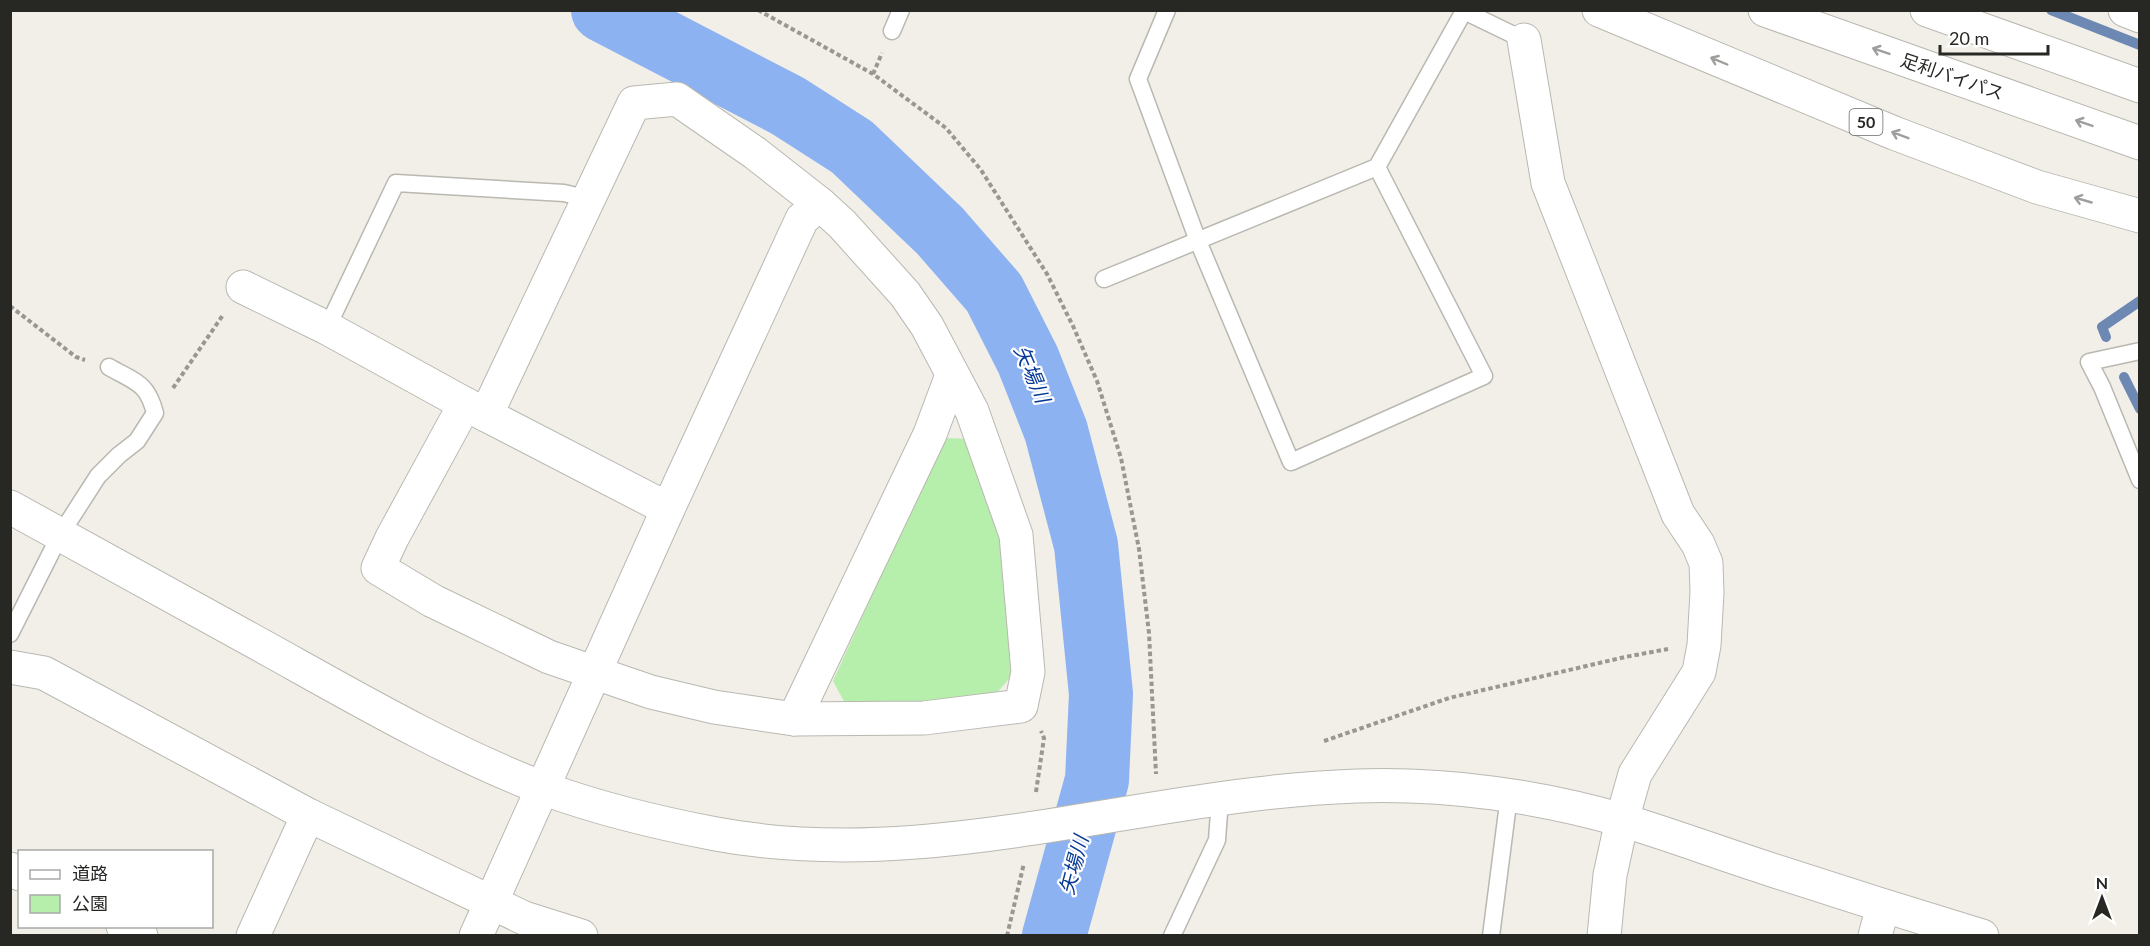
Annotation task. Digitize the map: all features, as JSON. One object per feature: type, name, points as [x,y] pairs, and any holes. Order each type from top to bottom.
[{"type":"main road","name":"50","points":[[1599,10],[1905,137],[2037,187],[2139,216]]},
{"type":"main road","name":"足利バイパス","points":[[1765,10],[2139,143]]},
{"type":"main road","points":[[1927,10],[2139,86]]},
{"type":"main road","points":[[2125,10],[2139,16]]},
{"type":"main road","points":[[1524,40],[1548,183],[1678,514],[1698,544],[1706,563],[1704,645],[1699,672],[1635,774],[1610,875],[1604,936]]},
{"type":"main road","points":[[677,99],[755,153],[820,204],[842,224],[905,294],[927,326],[977,425],[1016,535],[1028,672],[1022,706],[924,718],[794,719],[714,707],[651,693],[549,657],[433,601],[378,568],[392,538],[476,409],[590,199],[634,103],[677,99]]},
{"type":"main road","points":[[476,936],[668,509],[802,219],[820,204]]},
{"type":"main road","points":[[243,287],[327,328],[668,509]]},
{"type":"main road","points":[[794,719],[930,434],[952,375]]},
{"type":"main road","points":[[10,507],[324,681],[433,738],[543,788],[595,806],[657,822],[721,835],[780,842],[849,845],[915,842],[1038,814],[1145,811],[1284,792],[1358,786],[1412,787],[1509,796],[1622,820],[1879,921],[1982,936]]},
{"type":"main road","points":[[10,667],[44,673],[308,815],[489,903],[524,918],[581,936]]},
{"type":"main road","points":[[253,936],[308,815]]},
{"type":"main road","points":[[125,928],[141,936]]},
{"type":"lane","points":[[892,31],[901,10]]},
{"type":"lane","points":[[1167,10],[1138,79],[1198,241],[1291,462],[1484,376],[1377,166]]},
{"type":"lane","points":[[1104,279],[1377,166],[1463,11],[1524,40]]},
{"type":"lane","points":[[327,328],[396,183],[564,193],[590,199]]},
{"type":"lane","points":[[2139,351],[2089,362],[2102,387],[2139,480]]},
{"type":"lane","points":[[10,634],[60,535],[98,476],[137,441],[155,413],[150,396],[144,387],[109,367]]},
{"type":"lane","points":[[1491,936],[1509,796]]},
{"type":"lane","points":[[1172,936],[1217,840],[1220,800]]},
{"type":"path","points":[[758,10],[873,75],[946,128],[987,178],[1047,274],[1073,326],[1097,381],[1121,458],[1139,549],[1149,633],[1156,776],[1145,811]]},
{"type":"path","points":[[155,413],[243,287]]},
{"type":"path","points":[[10,306],[76,357],[109,367]]},
{"type":"path","points":[[1324,741],[1449,698],[1625,657],[1704,645]]},
{"type":"path","points":[[1037,722],[1044,738],[1038,814]]},
{"type":"path","points":[[1007,936],[1025,857]]},
{"type":"green space","points":[[944,438],[973,439],[1005,541],[1014,673],[995,695],[906,706],[847,707],[833,681]]},
{"type":"waterway","name":"矢場川","points":[[603,10],[788,106],[852,147],[940,231],[994,293],[1028,360],[1056,431],[1086,545],[1101,694],[1097,780],[1054,936]]},
{"type":"waterway","points":[[2051,10],[2140,45]]},
{"type":"waterway","points":[[2106,337],[2102,327],[2140,301]]},
{"type":"waterway","points":[[2124,377],[2140,409]]}]
